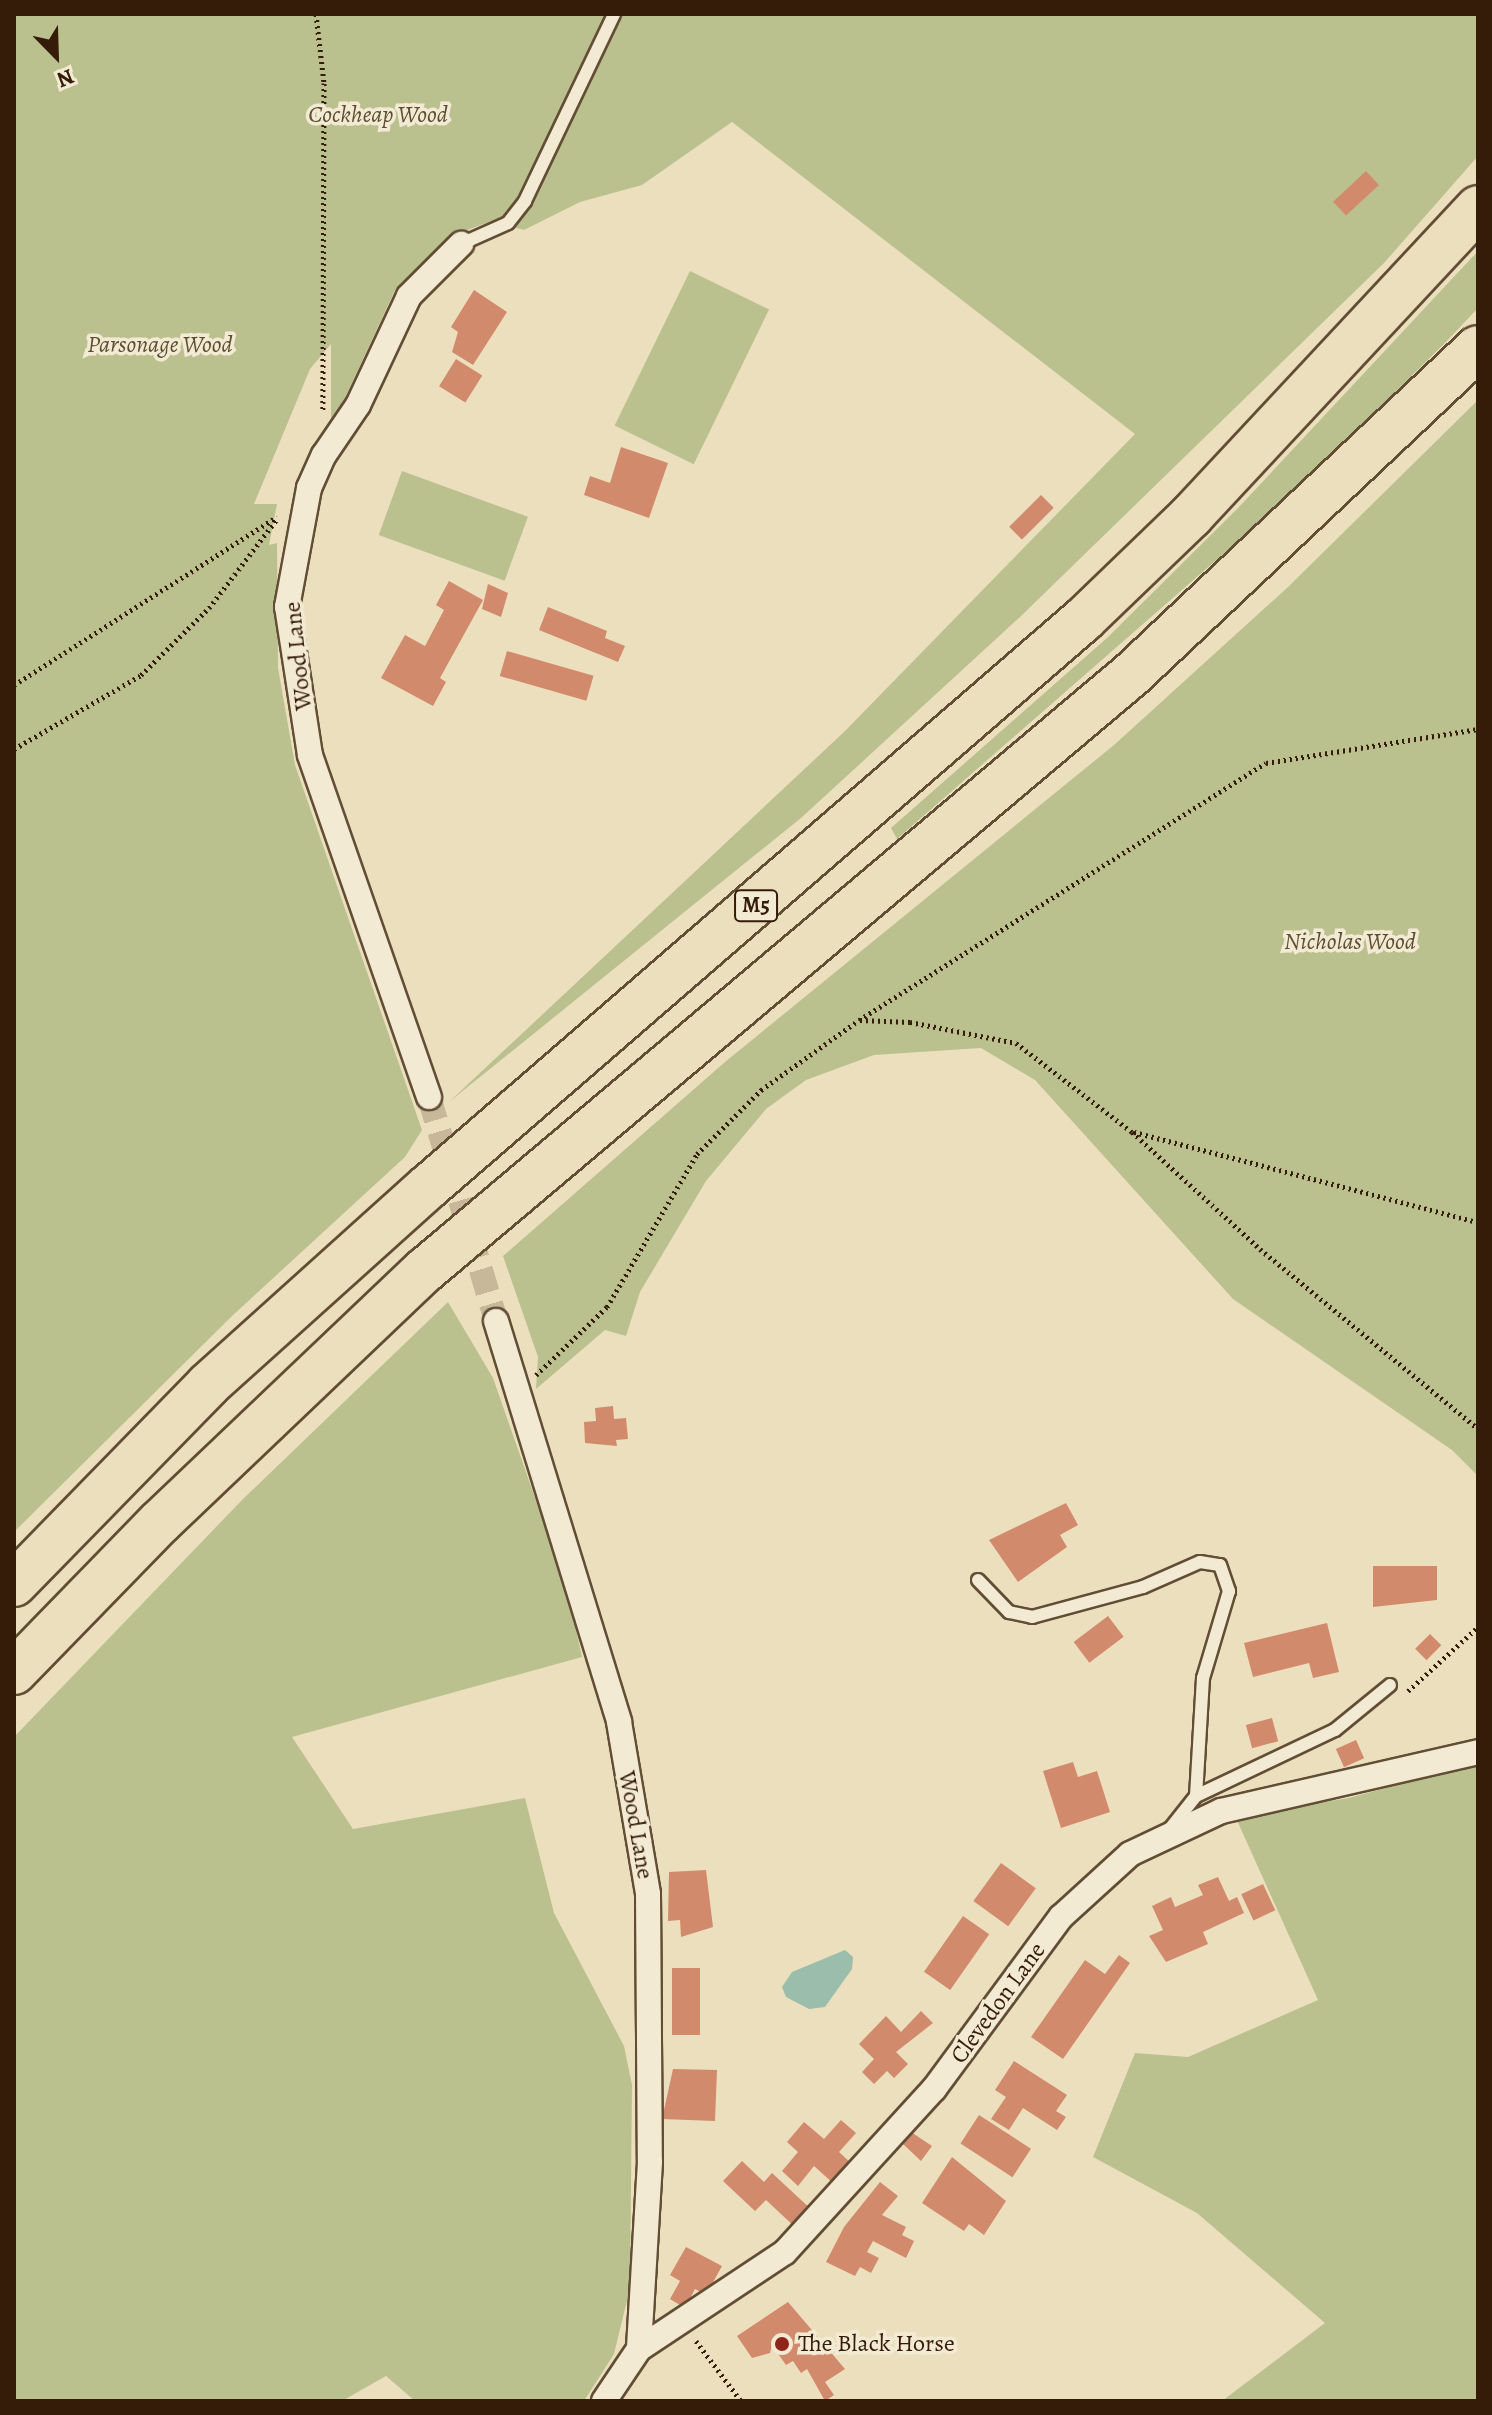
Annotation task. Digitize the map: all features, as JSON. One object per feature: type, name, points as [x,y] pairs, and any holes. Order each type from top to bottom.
[{"type":"highway","name":"M5","points":[[14,1584],[208,1385],[370,1239],[1084,619],[1191,516],[1478,208]]},
{"type":"highway","name":"M5","points":[[14,1672],[193,1489],[425,1270],[1132,674],[1478,348]]},
{"type":"street","name":"Wood Lane","points":[[429,1097],[310,755],[287,607],[309,488],[324,455],[358,405],[409,296],[461,244]]},
{"type":"street","name":"Wood Lane","points":[[496,1321],[516,1393],[581,1583],[619,1722],[648,1894],[650,2162],[639,2349]]},
{"type":"street","name":"Clevedon Lane","points":[[604,2401],[639,2349],[785,2252],[934,2089],[1061,1917],[1130,1854],[1167,1833],[1221,1811],[1478,1752]]},
{"type":"lane","points":[[461,244],[508,223],[525,201],[614,14]]},
{"type":"lane","points":[[978,1580],[1009,1612],[1032,1617],[1129,1592],[1200,1562],[1220,1565],[1229,1591],[1203,1678],[1196,1796]]},
{"type":"lane","points":[[1167,1833],[1196,1796],[1335,1730],[1390,1685]]},
{"type":"path","points":[[316,14],[324,83],[324,455]]},
{"type":"path","points":[[14,685],[281,515],[209,608],[141,675],[14,749]]},
{"type":"path","points":[[516,1393],[607,1307],[697,1154],[761,1090],[859,1020],[1266,763],[1478,729]]},
{"type":"path","points":[[859,1020],[910,1022],[1016,1043],[1132,1132],[1260,1249],[1478,1429]]},
{"type":"path","points":[[1132,1132],[1478,1222]]},
{"type":"path","points":[[680,2321],[741,2401]]},
{"type":"green space","points":[[14,14],[1478,14],[1478,156],[1384,263],[1020,617],[801,818],[449,1102],[844,732],[1135,434],[732,122],[642,185],[580,202],[524,230],[492,221],[456,234],[396,288],[331,428],[331,344],[310,369],[254,504],[277,504],[269,545],[277,543],[278,668],[295,765],[422,1130],[405,1157],[232,1316],[14,1532]]},
{"type":"green space","points":[[1478,251],[1478,308],[1443,345],[1286,499],[897,839],[891,828],[1107,638],[1239,507]]},
{"type":"green space","points":[[690,271],[769,310],[694,464],[615,426]]},
{"type":"green space","name":"Nicholas Wood","points":[[1478,400],[1478,1476],[1452,1450],[1233,1299],[1035,1080],[981,1048],[874,1055],[806,1080],[766,1109],[706,1181],[640,1292],[626,1336],[605,1330],[536,1389],[538,1357],[503,1256],[725,1062],[1114,745],[1287,588]]},
{"type":"green space","points":[[402,471],[528,517],[505,581],[379,535]]},
{"type":"green space","points":[[448,1302],[493,1378],[567,1589],[582,1657],[292,1737],[353,1829],[525,1798],[554,1913],[624,2046],[632,2085],[630,2288],[614,2354],[584,2401],[415,2401],[386,2376],[342,2401],[14,2401],[14,1737],[243,1499]]},
{"type":"green space","points":[[1478,1763],[1478,2401],[1222,2401],[1325,2323],[1197,2213],[1093,2157],[1135,2053],[1188,2057],[1318,2000],[1235,1816],[1349,1798]]},
{"type":"shaded area","points":[[845,1950],[853,1957],[852,1969],[825,2007],[809,2009],[786,1997],[782,1987],[792,1972]]},
{"type":"building","points":[[1366,171],[1379,185],[1346,216],[1333,202]]},
{"type":"building","points":[[474,290],[507,312],[473,365],[452,352],[458,332],[451,327]]},
{"type":"building","points":[[456,359],[482,375],[465,403],[439,386]]},
{"type":"building","points":[[621,447],[668,463],[649,518],[584,495],[590,476],[610,483]]},
{"type":"building","points":[[1041,495],[1054,508],[1022,540],[1009,527]]},
{"type":"building","points":[[449,581],[483,600],[440,678],[446,682],[433,706],[381,678],[405,635],[425,646],[444,610],[436,605]]},
{"type":"building","points":[[488,584],[508,593],[501,617],[482,609]]},
{"type":"building","points":[[548,607],[607,631],[605,638],[625,646],[618,662],[539,630]]},
{"type":"building","points":[[507,651],[594,676],[586,701],[500,676]]},
{"type":"building","points":[[613,1406],[614,1419],[626,1418],[628,1439],[616,1440],[617,1446],[585,1443],[584,1422],[596,1421],[595,1408]]},
{"type":"building","points":[[1066,1503],[1078,1525],[1060,1535],[1067,1547],[1018,1582],[989,1540]]},
{"type":"building","points":[[1373,1566],[1437,1566],[1437,1600],[1373,1607]]},
{"type":"building","points":[[1108,1616],[1124,1637],[1089,1663],[1074,1642]]},
{"type":"building","points":[[1327,1623],[1339,1672],[1313,1678],[1309,1663],[1253,1677],[1244,1643]]},
{"type":"building","points":[[1430,1634],[1441,1645],[1426,1660],[1415,1649]]},
{"type":"building","points":[[1272,1718],[1278,1741],[1252,1748],[1246,1725]]},
{"type":"building","points":[[1356,1740],[1364,1758],[1344,1767],[1336,1749]]},
{"type":"building","points":[[1073,1762],[1078,1777],[1097,1771],[1110,1812],[1061,1828],[1043,1771]]},
{"type":"building","points":[[1001,1863],[1036,1888],[1008,1926],[973,1901]]},
{"type":"building","points":[[706,1870],[713,1927],[681,1937],[680,1920],[668,1921],[669,1872]]},
{"type":"building","points":[[1218,1877],[1229,1901],[1237,1897],[1244,1913],[1203,1932],[1208,1944],[1166,1962],[1149,1936],[1163,1930],[1152,1906],[1171,1897],[1175,1907],[1203,1895],[1198,1885]]},
{"type":"building","points":[[1263,1884],[1275,1910],[1254,1920],[1241,1894]]},
{"type":"building","points":[[963,1916],[989,1934],[950,1990],[924,1972]]},
{"type":"building","points":[[1119,1955],[1130,1963],[1063,2059],[1031,2037],[1085,1960],[1105,1974]]},
{"type":"building","points":[[672,1968],[700,1968],[700,2035],[672,2035]]},
{"type":"building","points":[[921,2011],[933,2023],[896,2052],[908,2064],[894,2078],[887,2071],[874,2084],[862,2072],[874,2059],[859,2044],[886,2016],[901,2032]]},
{"type":"building","points":[[1014,2061],[1067,2095],[1056,2111],[1066,2117],[1057,2130],[1023,2108],[1009,2130],[991,2119],[1006,2097],[995,2090]]},
{"type":"building","points":[[673,2069],[717,2070],[715,2121],[662,2119]]},
{"type":"building","points":[[979,2115],[1031,2149],[1012,2177],[960,2144]]},
{"type":"building","points":[[841,2120],[856,2133],[839,2152],[853,2165],[835,2185],[814,2166],[798,2186],[782,2171],[798,2152],[787,2142],[804,2122],[824,2139]]},
{"type":"building","points":[[911,2132],[932,2146],[921,2161],[903,2144]]},
{"type":"building","points":[[952,2157],[1006,2201],[984,2235],[969,2224],[964,2231],[922,2203]]},
{"type":"building","points":[[742,2161],[764,2182],[772,2173],[813,2211],[797,2229],[766,2200],[755,2211],[723,2181]]},
{"type":"building","points":[[880,2182],[898,2196],[882,2215],[906,2227],[902,2235],[914,2241],[906,2258],[873,2241],[867,2252],[879,2258],[871,2273],[860,2267],[855,2276],[826,2262],[844,2227]]},
{"type":"building","points":[[686,2247],[722,2266],[706,2295],[695,2289],[685,2308],[670,2299],[680,2281],[670,2275]]},
{"type":"building","name":"The Black Horse","points":[[788,2302],[845,2369],[825,2382],[834,2395],[825,2401],[807,2369],[801,2373],[793,2361],[786,2365],[772,2345],[770,2353],[752,2358],[737,2336]]},
{"type":"tunnel","points":[[429,1097],[496,1321]]},
{"type":"place","name":"The Black Horse","points":[[782,2344]]},
{"type":"park label","name":"Cockheap Wood","points":[[378,115]]},
{"type":"park label","name":"Parsonage Wood","points":[[160,345]]}]
